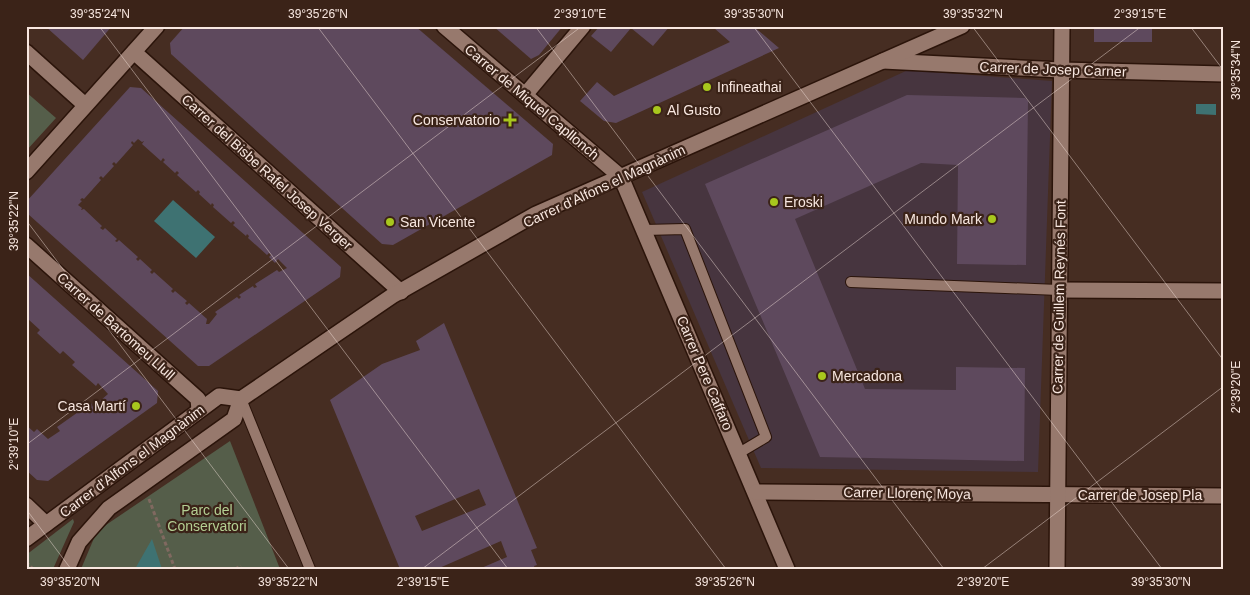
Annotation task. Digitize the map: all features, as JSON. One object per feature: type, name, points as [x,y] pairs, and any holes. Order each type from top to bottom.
[{"type":"street","points":[[26,172],[157,26]]},
{"type":"street","name":"Carrer de Miquel Capllonch","points":[[444,26],[621,177]]},
{"type":"street","points":[[525,95],[583,26]]},
{"type":"street","name":"Carrer d'Alfons el Magnànim","points":[[67,569],[79,542],[109,508],[234,419],[241,399],[401,292],[536,214],[962,26]]},
{"type":"street","name":"Carrer de Guillem Reynés Font","points":[[1057,569],[1062,26]]},
{"type":"street","points":[[26,52],[85,105]]},
{"type":"street","name":"Carrer del Bisbe Rafel Josep Verger","points":[[134,52],[401,292]]},
{"type":"street","name":"Carrer de Josep Carner","points":[[883,61],[1061,70],[1224,74]]},
{"type":"street","name":"Carrer Pere Caffaro","points":[[621,177],[787,569]]},
{"type":"street","name":"Carrer de Bartomeu Llull","points":[[26,245],[198,399],[199,410]]},
{"type":"street","points":[[1059,290],[1224,291]]},
{"type":"street","name":"Carrer d'Alfons el Magnànim","points":[[26,539],[219,396],[241,399]]},
{"type":"street","name":"Carrer Llorenç Moya","points":[[756,492],[1057,495]]},
{"type":"street","name":"Carrer de Josep Pla","points":[[1057,495],[1224,496]]},
{"type":"street","points":[[26,505],[46,524]]},
{"type":"lane","points":[[644,230],[685,229],[766,437],[739,452]]},
{"type":"lane","points":[[851,282],[1059,290]]},
{"type":"lane","points":[[241,399],[310,569]]},
{"type":"path","points":[[143,484],[175,569]]},
{"type":"path","points":[[26,562],[34,569]]},
{"type":"path","points":[[234,569],[241,566]]},
{"type":"shaded area","points":[[908,70],[1052,81],[1038,472],[761,468],[642,192]]},
{"type":"green space","points":[[26,92],[56,118],[26,151]]},
{"type":"green space","name":"Parc del Conservatori","points":[[230,441],[280,569],[81,569],[97,531]]},
{"type":"green space","points":[[73,519],[74,522],[53,569],[26,569],[26,555]]},
{"type":"water","points":[[1196,104],[1216,104],[1216,115],[1196,114]]},
{"type":"water","points":[[173,200],[215,237],[196,258],[154,221]]},
{"type":"water","points":[[152,539],[162,569],[135,569]]},
{"type":"building","points":[[45,26],[112,26],[83,60]]},
{"type":"building","points":[[185,26],[415,26],[553,144],[552,155],[393,245],[382,244],[171,54],[170,43]]},
{"type":"building","points":[[493,26],[563,26],[539,55],[531,59]]},
{"type":"building","points":[[600,26],[670,26],[653,46],[631,28],[611,52],[591,36]]},
{"type":"building","points":[[715,26],[753,26],[779,48],[616,123],[604,121],[580,101],[597,82],[614,96],[730,42],[714,28]]},
{"type":"building","points":[[1094,26],[1152,26],[1152,42],[1094,42]]},
{"type":"building","points":[[130,87],[141,88],[341,267],[340,277],[209,366],[198,366],[28,214],[26,202]],"holes":[[[138,139],[142,142],[144,141],[142,144],[161,161],[163,158],[165,160],[163,162],[175,173],[177,171],[179,173],[177,175],[196,192],[198,190],[199,194],[211,205],[212,203],[213,207],[231,223],[233,221],[235,223],[233,225],[246,236],[247,234],[248,238],[267,255],[269,253],[271,255],[269,257],[275,263],[278,259],[287,268],[279,272],[277,270],[255,284],[257,287],[254,288],[253,286],[239,295],[241,297],[239,299],[237,297],[215,312],[217,314],[209,324],[206,324],[207,319],[189,303],[187,305],[185,303],[187,301],[175,291],[173,293],[171,291],[173,289],[154,272],[152,274],[150,272],[152,270],[140,259],[138,261],[136,259],[138,257],[119,240],[115,241],[117,239],[105,228],[103,230],[100,228],[102,226],[84,209],[81,210],[82,208],[78,205],[82,201],[80,200],[84,199],[101,180],[99,178],[101,176],[103,178],[114,166],[112,164],[114,162],[116,164],[133,145],[132,141],[134,143]]]},
{"type":"building","points":[[907,95],[1025,98],[1028,101],[1026,265],[957,264],[958,165],[921,163],[795,219],[865,389],[956,390],[956,367],[1025,368],[1024,461],[820,457],[705,184]]},
{"type":"building","points":[[26,273],[158,391],[157,403],[48,481],[37,480],[26,470],[26,425],[34,432],[37,429],[48,439],[60,431],[57,427],[91,403],[93,407],[108,394],[98,383],[96,386],[72,365],[75,362],[63,351],[60,354],[37,333],[40,330],[28,319],[26,321]]},
{"type":"building","points":[[444,323],[537,548],[531,550],[537,565],[534,566],[535,569],[479,569],[507,557],[501,541],[437,569],[400,569],[330,400],[382,364],[420,350],[416,341]],"holes":[[[479,489],[486,505],[422,531],[415,516]]]},
{"type":"place","name":"Infineathai","points":[[707,87]]},
{"type":"place","name":"Al Gusto","points":[[657,110]]},
{"type":"place","name":"Conservatorio","points":[[510,120]]},
{"type":"place","name":"Eroski","points":[[774,202]]},
{"type":"place","name":"Mundo Mark","points":[[992,219]]},
{"type":"place","name":"San Vicente","points":[[390,222]]},
{"type":"place","name":"Mercadona","points":[[822,376]]},
{"type":"place","name":"Casa Martí","points":[[136,406]]}]
